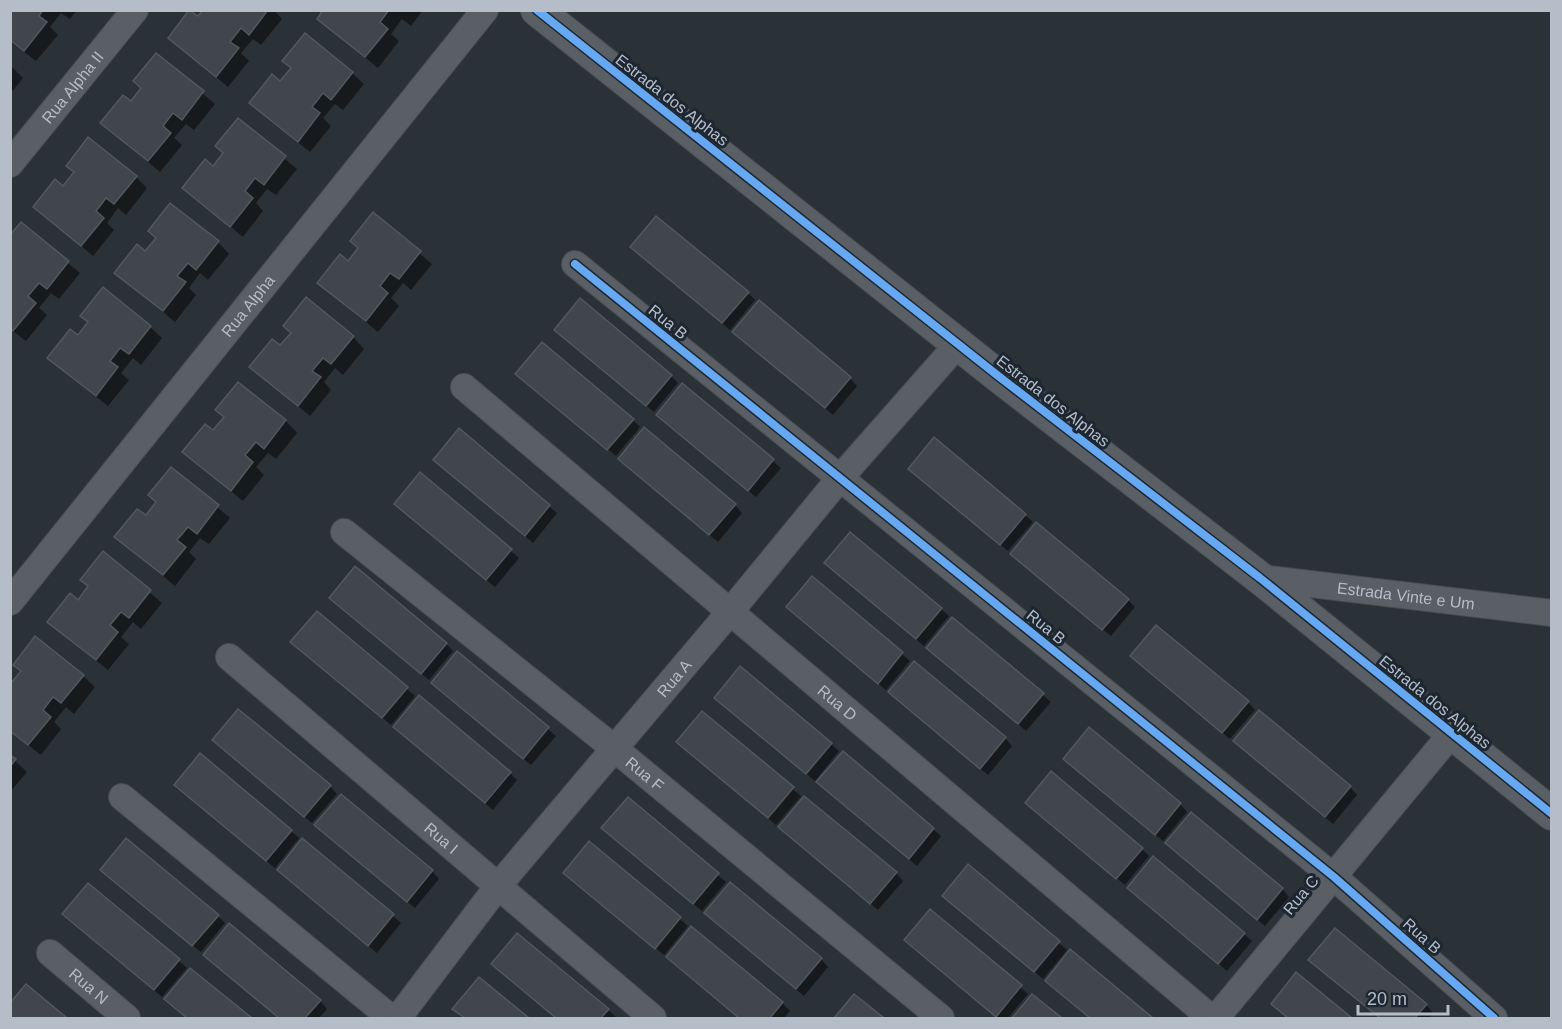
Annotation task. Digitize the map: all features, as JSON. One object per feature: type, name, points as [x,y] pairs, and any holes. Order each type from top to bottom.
[{"type":"street","name":"Rua Alpha II","points":[[10,164],[135,10]]},
{"type":"street","name":"Rua Alpha","points":[[10,602],[485,10]]},
{"type":"street","name":"Estrada dos Alphas","points":[[537,10],[958,344],[1260,578],[1551,814]]},
{"type":"street","name":"Rua B","points":[[575,264],[1334,877],[1494,1018]]},
{"type":"street","name":"Rua A","points":[[398,1018],[498,886],[840,478],[958,344]]},
{"type":"street","name":"Rua D","points":[[464,387],[1211,1018]]},
{"type":"street","name":"Rua F","points":[[344,532],[615,749],[941,1018]]},
{"type":"street","name":"Estrada Vinte e Um","points":[[1260,578],[1551,612]]},
{"type":"street","name":"Rua I","points":[[229,657],[653,1018]]},
{"type":"street","name":"Rua C","points":[[1216,1018],[1452,733]]},
{"type":"street","points":[[122,797],[391,1018]]},
{"type":"street","name":"Rua N","points":[[50,953],[127,1018]]},
{"type":"building","points":[[10,10],[43,10],[39,16],[47,22],[24,51],[10,40]]},
{"type":"building","points":[[189,10],[198,16],[203,10],[268,10],[249,35],[241,28],[230,42],[239,48],[216,77],[168,38]]},
{"type":"building","points":[[323,10],[389,10],[380,22],[388,29],[365,57],[317,19]]},
{"type":"building","points":[[305,33],[353,72],[331,100],[323,93],[312,107],[320,113],[298,142],[249,103],[272,74],[280,81],[291,68],[282,61]]},
{"type":"building","points":[[156,53],[204,91],[182,120],[173,113],[163,126],[171,133],[148,161],[100,123],[123,95],[131,101],[141,88],[133,81]]},
{"type":"building","points":[[238,118],[286,156],[264,185],[255,178],[245,191],[253,198],[230,227],[182,188],[205,159],[213,166],[223,153],[215,146]]},
{"type":"building","points":[[88,137],[137,176],[114,204],[106,198],[96,211],[104,218],[81,246],[33,207],[55,179],[63,186],[74,172],[66,166]]},
{"type":"building","points":[[170,203],[219,241],[196,270],[188,263],[177,276],[186,282],[163,311],[114,273],[137,244],[145,251],[156,238],[148,231]]},
{"type":"building","points":[[373,212],[421,251],[399,279],[390,273],[380,286],[388,293],[366,321],[317,283],[340,254],[348,261],[358,248],[350,241]]},
{"type":"building","points":[[656,216],[749,292],[722,323],[630,247]]},
{"type":"building","points":[[21,222],[69,261],[47,289],[39,283],[28,296],[36,303],[13,331],[10,328],[10,235]]},
{"type":"building","points":[[103,287],[151,326],[129,354],[120,348],[110,361],[118,367],[96,396],[47,358],[70,329],[78,335],[88,322],[80,316]]},
{"type":"building","points":[[306,297],[354,336],[331,364],[323,358],[312,371],[321,377],[298,406],[249,367],[272,339],[280,345],[291,333],[283,326]]},
{"type":"building","points":[[580,298],[672,375],[646,406],[554,330]]},
{"type":"building","points":[[759,300],[851,377],[825,408],[732,332]]},
{"type":"building","points":[[542,342],[634,419],[607,450],[515,374]]},
{"type":"building","points":[[238,382],[286,420],[264,449],[256,442],[245,455],[253,462],[231,491],[182,452],[205,424],[213,430],[224,417],[215,410]]},
{"type":"building","points":[[682,383],[774,459],[748,491],[656,415]]},
{"type":"building","points":[[644,427],[736,504],[709,535],[618,459]]},
{"type":"building","points":[[459,428],[550,505],[525,536],[433,460]]},
{"type":"building","points":[[934,437],[1026,514],[1000,545],[908,469]]},
{"type":"building","points":[[171,467],[219,505],[197,534],[188,527],[177,540],[186,547],[163,575],[114,537],[137,509],[146,515],[156,502],[148,495]]},
{"type":"building","points":[[420,472],[512,549],[486,580],[394,504]]},
{"type":"building","points":[[1036,522],[1129,599],[1102,630],[1010,554]]},
{"type":"building","points":[[850,532],[942,608],[916,639],[824,563]]},
{"type":"building","points":[[103,551],[151,590],[129,618],[121,612],[110,625],[118,632],[96,660],[47,622],[70,593],[78,600],[88,586],[80,580]]},
{"type":"building","points":[[355,566],[447,643],[421,674],[329,598]]},
{"type":"building","points":[[812,576],[903,652],[878,684],[786,607]]},
{"type":"building","points":[[317,611],[408,687],[382,718],[290,642]]},
{"type":"building","points":[[952,617],[1044,693],[1018,724],[926,648]]},
{"type":"building","points":[[1156,625],[1249,701],[1222,733],[1130,656]]},
{"type":"building","points":[[35,636],[84,675],[61,703],[53,697],[43,710],[51,717],[28,745],[10,731],[10,684],[21,671],[13,665]]},
{"type":"building","points":[[457,651],[549,727],[523,759],[431,683]]},
{"type":"building","points":[[914,661],[1006,737],[980,769],[888,692]]},
{"type":"building","points":[[740,666],[832,743],[806,774],[714,698]]},
{"type":"building","points":[[419,695],[511,772],[485,803],[393,727]]},
{"type":"building","points":[[238,709],[331,785],[304,817],[212,740]]},
{"type":"building","points":[[1259,710],[1351,786],[1325,817],[1233,741]]},
{"type":"building","points":[[702,711],[794,787],[768,818],[676,742]]},
{"type":"building","points":[[1089,727],[1181,803],[1155,835],[1063,759]]},
{"type":"building","points":[[843,751],[934,828],[909,859],[816,782]]},
{"type":"building","points":[[200,753],[292,830],[266,861],[174,785]]},
{"type":"building","points":[[10,755],[16,759],[10,767]]},
{"type":"building","points":[[1051,771],[1143,848],[1116,879],[1025,803]]},
{"type":"building","points":[[341,794],[433,870],[407,902],[314,825]]},
{"type":"building","points":[[804,796],[897,872],[870,904],[778,827]]},
{"type":"building","points":[[628,797],[719,873],[693,904],[601,828]]},
{"type":"building","points":[[1191,812],[1283,888],[1257,920],[1165,843]]},
{"type":"building","points":[[126,838],[219,915],[192,946],[100,870]]},
{"type":"building","points":[[302,838],[394,914],[368,946],[277,870]]},
{"type":"building","points":[[589,841],[681,917],[655,949],[563,873]]},
{"type":"building","points":[[1153,856],[1245,933],[1218,964],[1127,888]]},
{"type":"building","points":[[968,864],[1060,941],[1034,972],[942,896]]},
{"type":"building","points":[[730,882],[822,958],[796,989],[704,913]]},
{"type":"building","points":[[88,883],[180,959],[154,990],[62,914]]},
{"type":"building","points":[[930,909],[1022,985],[996,1017],[904,940]]},
{"type":"building","points":[[229,923],[321,1000],[305,1018],[279,1018],[203,955]]},
{"type":"building","points":[[691,926],[783,1002],[770,1018],[739,1018],[666,957]]},
{"type":"building","points":[[1335,928],[1427,1004],[1415,1018],[1380,1018],[1308,960]]},
{"type":"building","points":[[517,933],[609,1009],[601,1018],[556,1018],[491,964]]},
{"type":"building","points":[[1070,949],[1153,1018],[1090,1018],[1045,981]]},
{"type":"building","points":[[190,968],[252,1018],[187,1018],[164,999]]},
{"type":"building","points":[[1296,972],[1352,1018],[1288,1018],[1271,1004]]},
{"type":"building","points":[[479,977],[529,1018],[465,1018],[452,1009]]},
{"type":"building","points":[[26,984],[67,1018],[10,1018],[10,1003]]},
{"type":"building","points":[[854,994],[884,1018],[834,1018]]},
{"type":"building","points":[[1032,994],[1062,1018],[1012,1018]]},
{"type":"cycle path","points":[[537,10],[997,375],[1260,578],[1552,814]]},
{"type":"cycle path","points":[[575,264],[1334,877],[1494,1018]]}]
